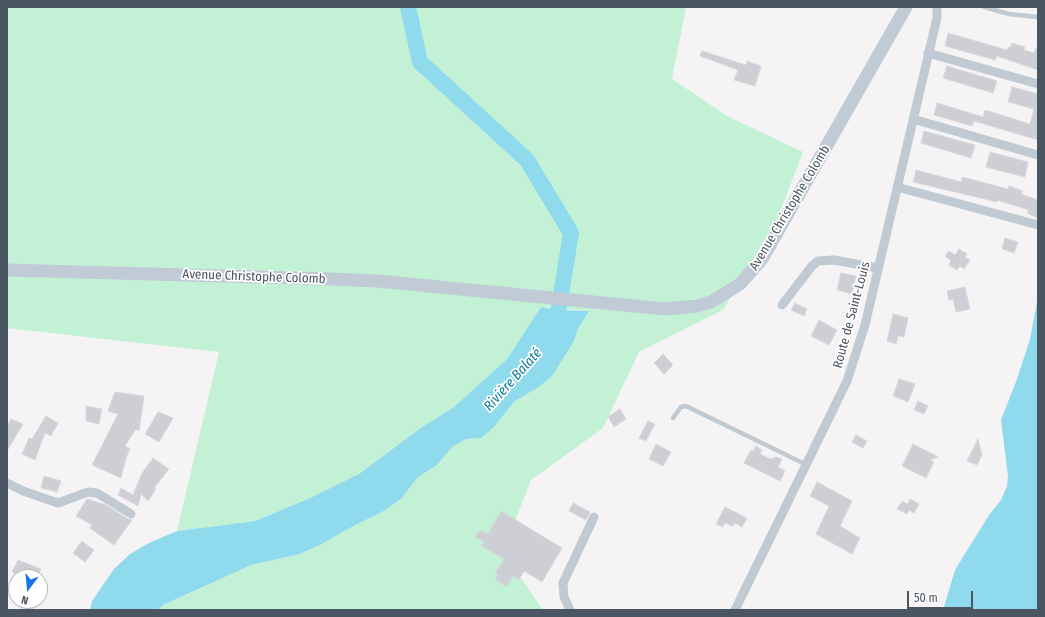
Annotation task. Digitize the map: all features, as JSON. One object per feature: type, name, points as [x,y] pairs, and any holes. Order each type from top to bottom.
[{"type":"street","name":"Avenue Christophe Colomb","points":[[7,270],[378,281],[665,309],[697,306],[711,302],[727,294],[748,277],[762,259],[906,7]]},
{"type":"street","name":"Route de Saint-Louis","points":[[735,610],[847,381],[865,325],[937,18],[937,7]]},
{"type":"street","points":[[928,53],[1038,84]]},
{"type":"street","points":[[913,119],[1038,155]]},
{"type":"street","points":[[897,187],[1038,225]]},
{"type":"street","points":[[782,305],[812,266],[818,261],[834,260],[878,268]]},
{"type":"street","points":[[7,483],[23,491],[58,503],[88,492],[97,493],[131,514]]},
{"type":"street","points":[[570,610],[564,597],[563,583],[594,517]]},
{"type":"lane","points":[[984,7],[1008,14],[1038,17]]},
{"type":"lane","points":[[673,418],[681,407],[686,406],[807,464]]},
{"type":"green space","points":[[7,7],[686,7],[672,79],[727,116],[803,152],[778,217],[723,310],[639,352],[603,428],[531,480],[503,552],[543,610],[158,610],[163,605],[251,565],[300,554],[320,545],[382,512],[401,499],[418,477],[437,465],[452,447],[466,439],[481,438],[493,428],[515,401],[539,387],[553,375],[574,341],[578,329],[589,311],[541,307],[507,359],[454,407],[422,427],[359,474],[310,498],[255,521],[177,531],[219,352],[7,328]]},
{"type":"water","points":[[1038,296],[1038,610],[943,610],[955,570],[989,515],[1001,500],[1007,486],[1008,476],[1001,420],[1017,379],[1030,339]]},
{"type":"water","points":[[541,307],[559,310],[589,311],[578,329],[574,341],[553,375],[539,387],[515,401],[493,428],[481,438],[466,439],[452,447],[437,465],[418,477],[401,499],[382,512],[300,554],[251,565],[163,605],[158,610],[90,610],[92,601],[114,569],[130,554],[149,543],[177,531],[255,521],[310,498],[359,474],[422,427],[454,407],[507,359]]},
{"type":"building","points":[[948,33],[1007,50],[1008,47],[1010,48],[1012,43],[1025,47],[1024,50],[1034,53],[1036,48],[1038,49],[1038,70],[997,56],[995,60],[945,46]]},
{"type":"building","points":[[702,51],[746,65],[747,61],[761,66],[755,86],[734,80],[738,70],[700,56]]},
{"type":"building","points":[[947,66],[997,81],[993,93],[943,78]]},
{"type":"building","points":[[1012,87],[1038,94],[1038,140],[974,121],[972,126],[934,115],[937,103],[983,117],[985,110],[1030,124],[1034,109],[1008,102]]},
{"type":"building","points":[[924,131],[975,145],[971,158],[921,143]]},
{"type":"building","points":[[990,152],[1028,162],[1025,177],[986,167]]},
{"type":"building","points":[[916,170],[961,182],[962,177],[1008,189],[1009,186],[1023,191],[1021,194],[1038,200],[1038,218],[1027,213],[1029,210],[997,200],[997,202],[913,182]]},
{"type":"building","points":[[1005,238],[1018,242],[1014,253],[1002,249]]},
{"type":"building","points":[[959,249],[967,254],[965,257],[970,260],[964,269],[960,266],[957,270],[949,265],[951,261],[945,256],[949,251],[955,255]]},
{"type":"building","points":[[841,273],[856,276],[852,294],[837,290]]},
{"type":"building","points":[[965,287],[970,309],[956,312],[953,299],[949,300],[947,291]]},
{"type":"building","points":[[795,303],[807,309],[804,316],[791,310]]},
{"type":"building","points":[[893,314],[908,318],[904,337],[898,336],[896,344],[887,341]]},
{"type":"building","points":[[819,320],[837,330],[829,345],[811,336]]},
{"type":"building","points":[[663,354],[673,365],[664,374],[654,363]]},
{"type":"building","points":[[899,379],[915,384],[908,402],[893,396]]},
{"type":"building","points":[[115,392],[144,396],[139,431],[136,429],[125,446],[130,449],[121,478],[92,465],[118,414],[108,411]]},
{"type":"building","points":[[918,401],[928,406],[924,414],[914,410]]},
{"type":"building","points":[[86,406],[102,409],[99,424],[86,421]]},
{"type":"building","points":[[620,409],[626,419],[614,427],[608,417]]},
{"type":"building","points":[[158,412],[173,418],[159,442],[145,434]]},
{"type":"building","points":[[46,416],[58,423],[51,436],[45,433],[35,460],[22,454],[29,438],[32,439]]},
{"type":"building","points":[[11,419],[23,424],[7,451],[7,426]]},
{"type":"building","points":[[648,421],[655,424],[646,441],[639,438]]},
{"type":"building","points":[[856,435],[867,441],[863,448],[852,442]]},
{"type":"building","points":[[978,439],[982,455],[977,465],[967,461]]},
{"type":"building","points":[[656,444],[671,452],[663,466],[649,459]]},
{"type":"building","points":[[913,444],[938,457],[930,460],[934,462],[926,478],[902,466]]},
{"type":"building","points":[[756,446],[762,450],[760,454],[770,459],[776,457],[782,459],[778,467],[785,471],[780,481],[744,463],[751,450],[753,451]]},
{"type":"building","points":[[153,458],[169,469],[154,488],[156,489],[148,501],[141,494],[138,506],[118,495],[121,488],[133,495],[142,473]]},
{"type":"building","points":[[44,476],[61,481],[57,492],[41,488]]},
{"type":"building","points":[[817,482],[852,501],[840,526],[860,538],[852,554],[816,534],[829,506],[810,496]]},
{"type":"building","points":[[87,499],[106,505],[132,520],[114,545],[90,528],[92,525],[76,516]]},
{"type":"building","points":[[910,499],[919,504],[914,513],[909,510],[907,514],[897,509],[902,501],[908,504]]},
{"type":"building","points":[[573,503],[590,512],[586,520],[569,511]]},
{"type":"building","points":[[725,507],[747,518],[742,527],[735,523],[733,526],[725,523],[723,527],[716,524]]},
{"type":"building","points":[[501,511],[562,548],[542,582],[524,571],[519,580],[513,576],[507,587],[495,579],[498,575],[495,573],[504,559],[481,546],[484,542],[475,537],[480,530],[488,534]]},
{"type":"building","points":[[82,541],[94,550],[85,562],[73,553]]},
{"type":"building","points":[[18,560],[41,569],[14,569]]},
{"type":"waterway","name":"Rivière Balaté","points":[[408,7],[420,62],[527,160],[571,233],[555,331]]}]
